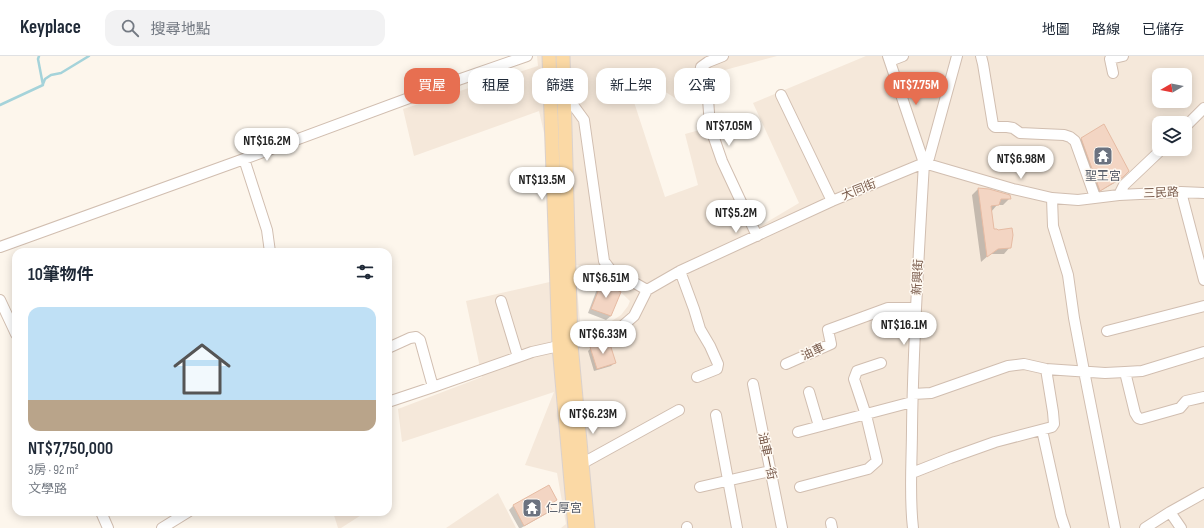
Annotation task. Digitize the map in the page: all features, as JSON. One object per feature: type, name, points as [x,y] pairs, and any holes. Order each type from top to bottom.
[{"type":"main road","points":[[549,56],[565,345],[578,526]]},
{"type":"main road","points":[[564,56],[564,68]]},
{"type":"main road","points":[[565,104],[565,345],[583,463],[578,526]]},
{"type":"street","points":[[0,247],[527,56]]},
{"type":"street","points":[[723,56],[708,62],[701,67],[700,74],[708,99],[710,126],[722,161],[757,236]]},
{"type":"street","points":[[903,56],[889,59],[924,163],[1013,190],[1052,198],[1078,200],[1118,195],[1124,185],[1155,156]]},
{"type":"street","name":"新興街","points":[[913,528],[910,501],[913,398],[916,308],[924,163],[929,158],[957,56]]},
{"type":"street","points":[[981,56],[993,125],[995,127],[1012,128],[1020,134],[1064,135],[1070,137],[1075,141],[1095,197]]},
{"type":"street","points":[[1113,73],[1110,59],[1123,56]]},
{"type":"street","points":[[781,95],[832,201]]},
{"type":"street","points":[[392,401],[518,357],[590,339],[619,329],[634,316],[647,290],[626,278],[613,273],[604,261],[584,120],[572,104]]},
{"type":"street","points":[[1192,119],[1204,108]]},
{"type":"street","points":[[244,159],[267,230],[269,248]]},
{"type":"street","name":"大同街","points":[[647,290],[680,271],[832,201],[924,163]]},
{"type":"street","points":[[1181,192],[1204,280]]},
{"type":"street","name":"三民路","points":[[1118,195],[1181,192],[1204,193]]},
{"type":"street","points":[[1052,198],[1054,226],[1068,275],[1074,318],[1115,528]]},
{"type":"street","points":[[680,271],[700,329],[718,364],[717,369],[697,377]]},
{"type":"street","points":[[0,300],[12,326]]},
{"type":"street","points":[[500,301],[518,357]]},
{"type":"street","points":[[1107,331],[1204,306]]},
{"type":"street","name":"油車","points":[[786,364],[831,344],[828,330],[888,308],[916,308]]},
{"type":"street","points":[[392,346],[410,338],[416,337],[420,340],[433,387]]},
{"type":"street","points":[[798,432],[866,415],[1008,366],[1024,364],[1046,369],[1105,373],[1142,371],[1204,352]]},
{"type":"street","points":[[800,487],[868,468],[877,461],[866,415],[854,379],[857,371],[881,363]]},
{"type":"street","points":[[912,473],[995,442],[1052,427],[1054,424],[1053,412],[1046,369]]},
{"type":"street","points":[[1125,372],[1135,413],[1138,418],[1141,419],[1180,408],[1186,401],[1204,397]]},
{"type":"street","name":"油車一街","points":[[753,384],[782,528]]},
{"type":"street","points":[[809,392],[819,426]]},
{"type":"street","points":[[583,463],[679,410]]},
{"type":"street","points":[[716,415],[737,528]]},
{"type":"street","points":[[1042,430],[1065,528]]},
{"type":"street","points":[[700,486],[770,471]]},
{"type":"street","points":[[1145,528],[1204,493]]},
{"type":"street","points":[[1170,512],[1181,528]]},
{"type":"street","points":[[103,516],[108,528]]},
{"type":"street","points":[[162,528],[182,516]]},
{"type":"shaded area","points":[[537,56],[777,56],[730,69],[674,68],[674,97],[666,92],[666,68],[596,68],[596,104],[635,104],[665,197],[698,185],[685,134],[707,128],[757,228],[799,203],[753,103],[866,56],[1204,56],[1204,528],[561,528],[566,524],[557,473],[525,465],[554,392],[402,442],[398,409],[482,377],[466,301],[576,276],[580,322],[585,328],[607,324],[621,315],[630,301],[604,276],[599,267],[574,265],[539,111],[414,156],[403,109],[419,104],[460,104],[460,91],[468,88],[468,104],[524,104],[524,70],[538,66]]},
{"type":"shaded area","points":[[498,493],[516,528],[446,528]]},
{"type":"shaded area","points":[[334,516],[360,516],[341,528],[338,528]]},
{"type":"building","name":"聖王宮","points":[[1104,124],[1129,171],[1123,177],[1100,191],[1081,138]]},
{"type":"building","points":[[978,188],[989,189],[1010,195],[1011,199],[1001,199],[999,205],[991,206],[994,229],[998,230],[1012,228],[1013,235],[1011,248],[998,249],[987,257]]},
{"type":"building","points":[[606,280],[617,284],[615,289],[621,292],[611,316],[591,309],[601,284],[604,285]]},
{"type":"building","points":[[609,341],[616,363],[597,369],[590,347]]},
{"type":"building","name":"仁厚宮","points":[[549,485],[557,500],[549,505],[552,510],[524,526],[513,505]]},
{"type":"waterway","points":[[0,105],[43,85],[38,59],[39,56]]},
{"type":"waterway","points":[[43,84],[45,79],[51,75],[61,73],[89,56]]},
{"type":"place","name":"聖王宮","points":[[1103,156]]},
{"type":"place","name":"仁厚宮","points":[[532,508]]}]
